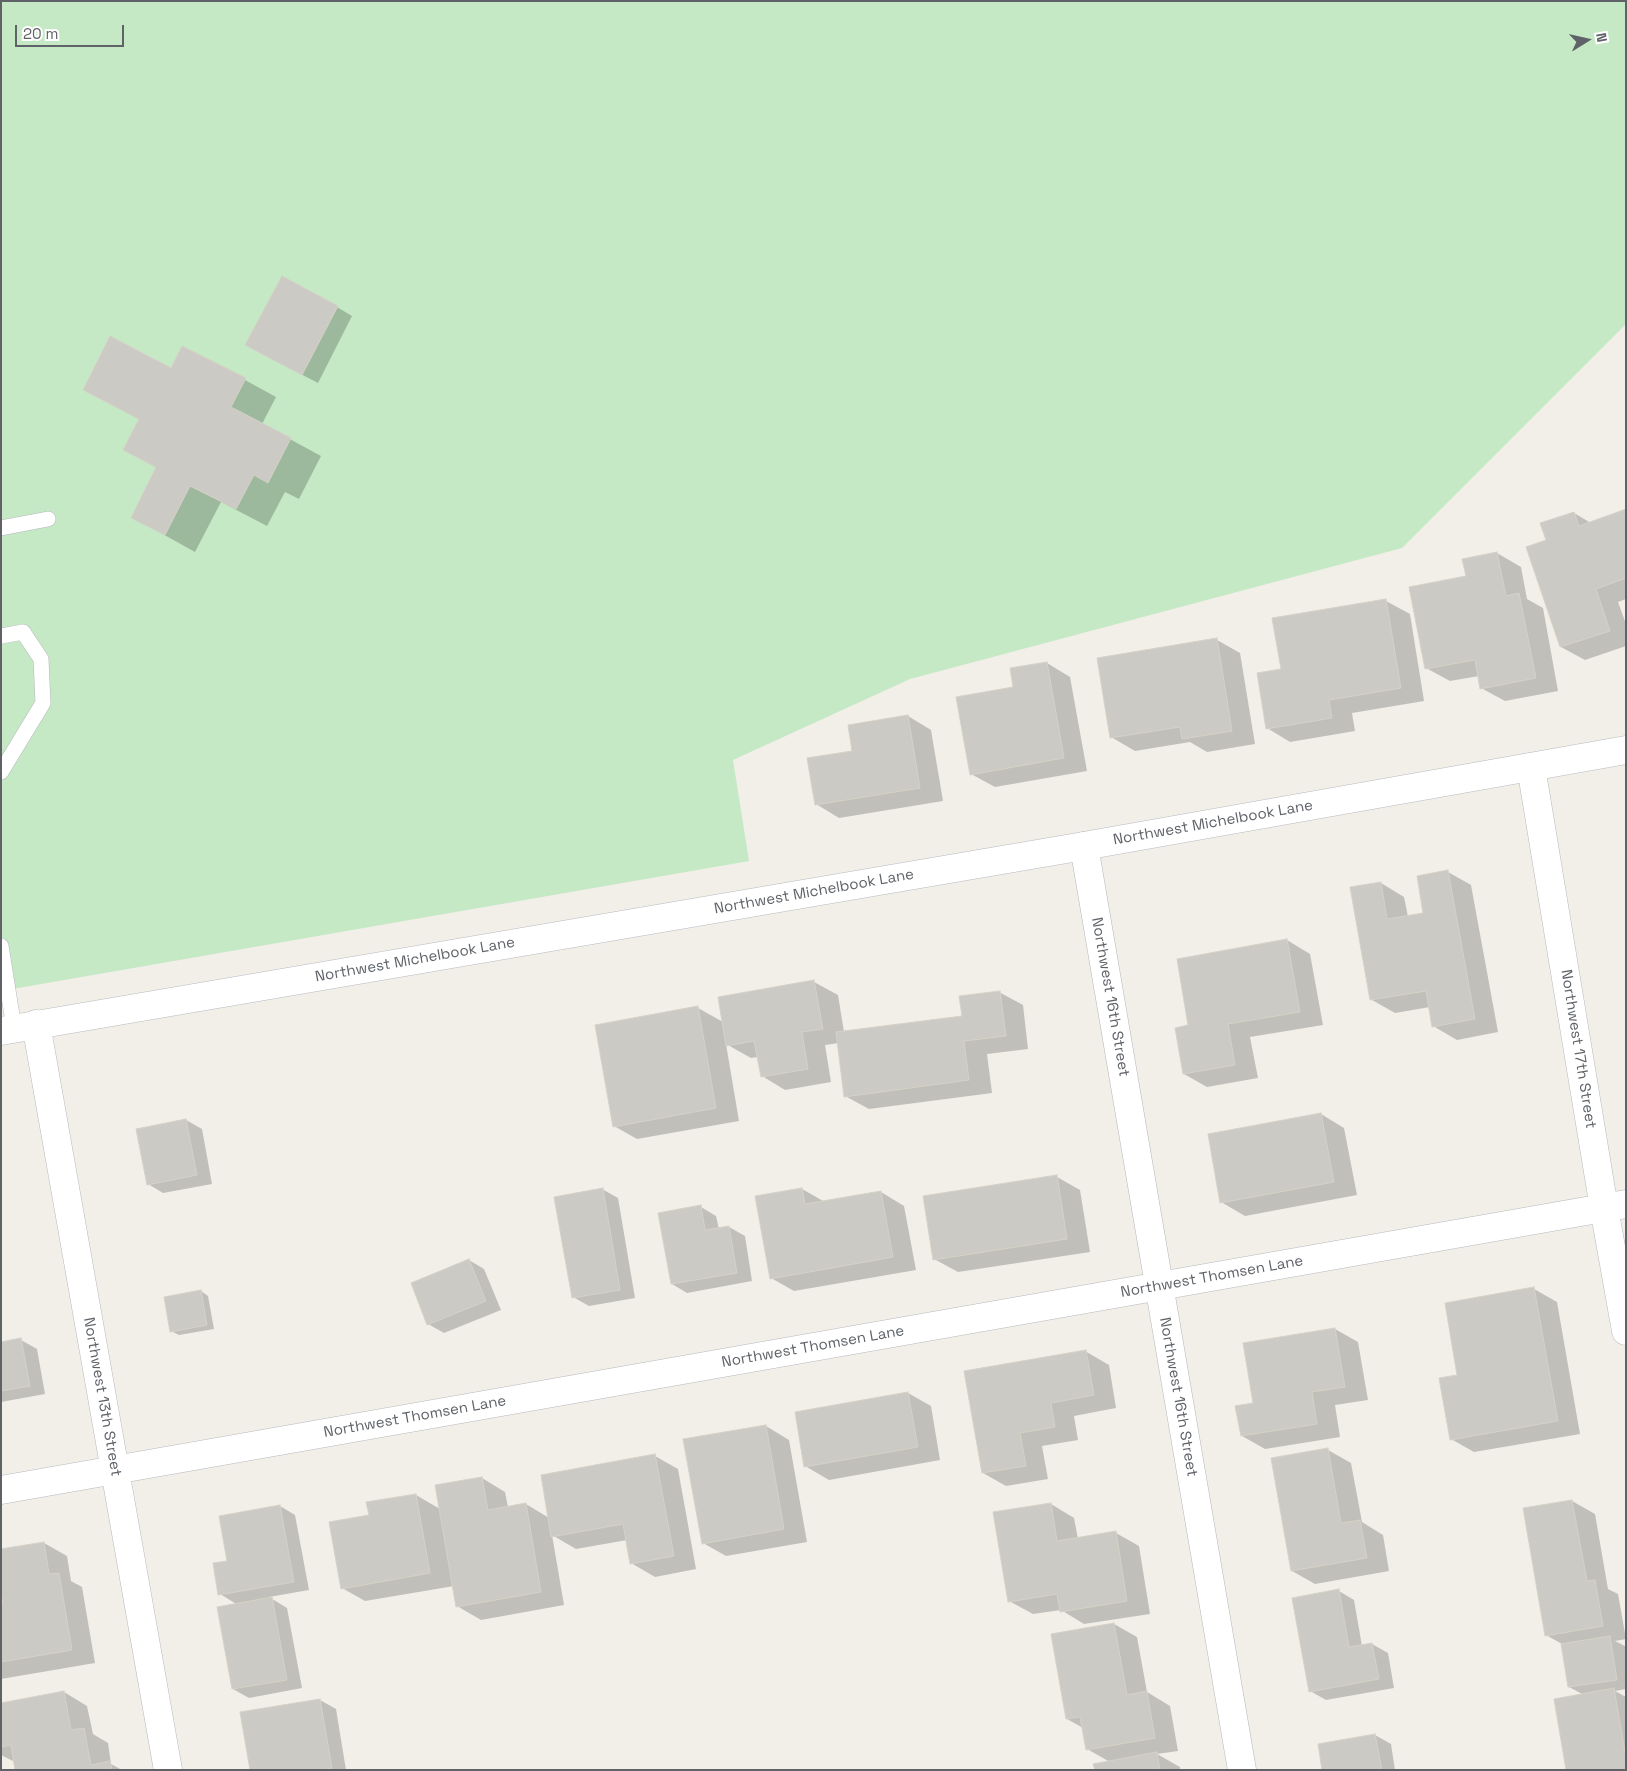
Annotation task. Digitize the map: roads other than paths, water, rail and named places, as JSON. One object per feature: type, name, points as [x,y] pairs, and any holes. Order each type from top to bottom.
[{"type":"street","name":"Northwest Michelbook Lane","points":[[17,1028],[1084,846],[1626,750]]},
{"type":"street","name":"Northwest 17th Street","points":[[1531,766],[1615,1206],[1626,1330]]},
{"type":"street","name":"Northwest 16th Street","points":[[1084,846],[1242,1770]]},
{"type":"street","name":"Northwest 13th Street","points":[[17,1028],[115,1470],[168,1770]]},
{"type":"street","name":"Northwest Thomsen Lane","points":[[1,1490],[1615,1206]]},
{"type":"lane","points":[[1,528],[48,519]]},
{"type":"lane","points":[[1,636],[23,632],[41,659],[43,703],[1,772]]},
{"type":"lane","points":[[1,946],[17,1028]]}]
